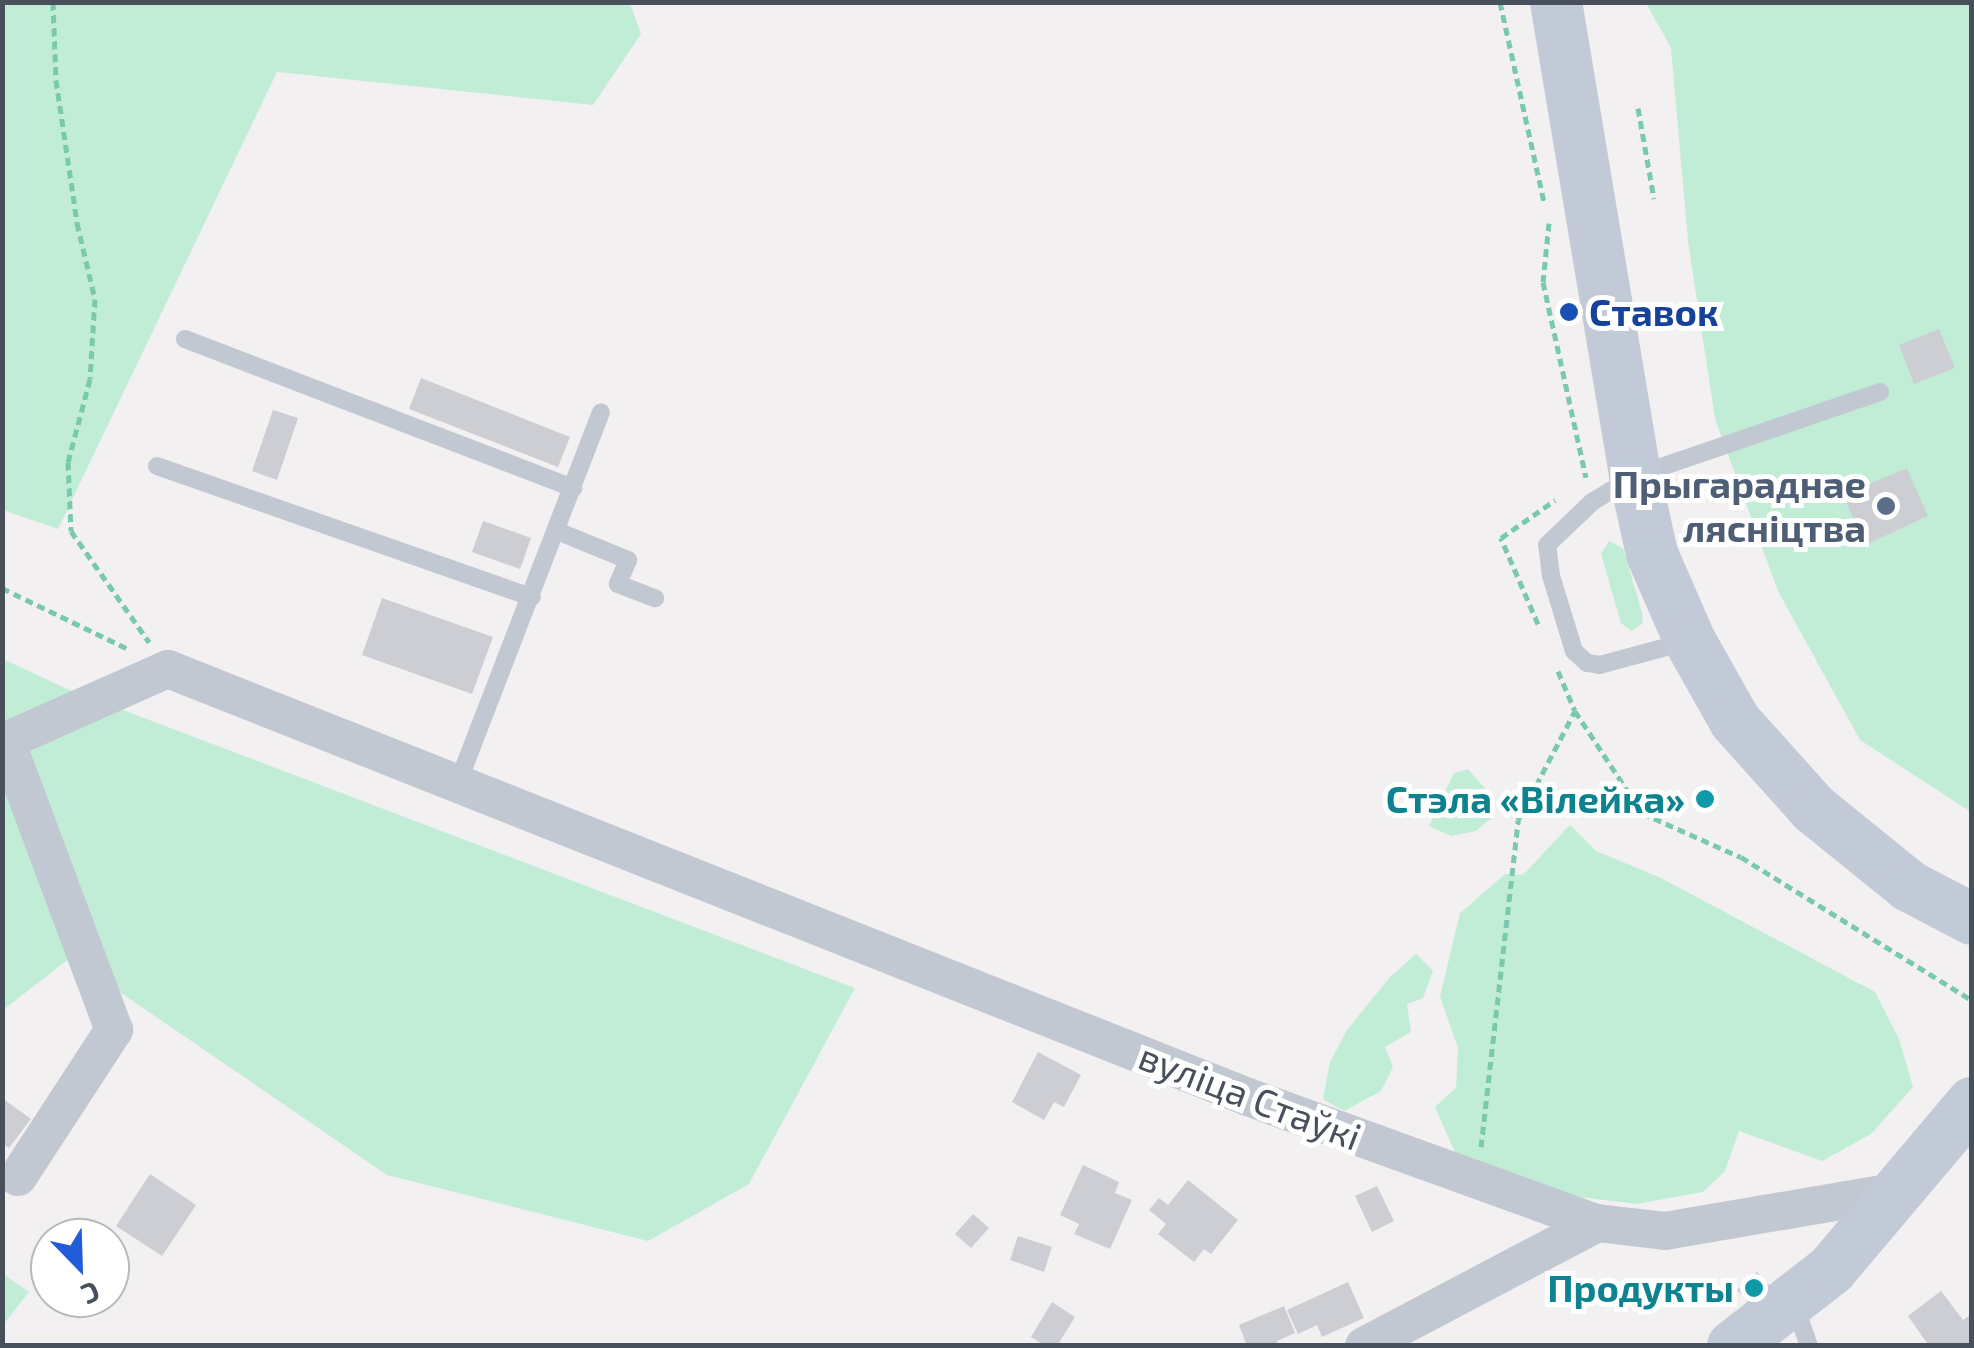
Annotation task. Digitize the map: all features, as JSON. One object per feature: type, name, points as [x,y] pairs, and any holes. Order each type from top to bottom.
[{"type":"main road","points":[[1556,2],[1652,554],[1690,641],[1735,722],[1814,809],[1908,886],[1972,918]]},
{"type":"main road","points":[[1733,1346],[1801,1323],[1832,1270],[1972,1103]]},
{"type":"street","name":"вуліца Стаўкі","points":[[168,669],[459,780],[1248,1098],[1597,1224],[1665,1231],[1894,1192]]},
{"type":"street","points":[[18,1177],[114,1030],[6,740],[168,669]]},
{"type":"street","points":[[1364,1346],[1597,1224]]},
{"type":"lane","points":[[186,339],[572,488]]},
{"type":"lane","points":[[1690,641],[1600,665],[1588,663],[1574,650],[1551,576],[1547,545],[1592,502],[1636,476],[1880,392]]},
{"type":"lane","points":[[459,780],[601,412]]},
{"type":"lane","points":[[158,466],[532,597]]},
{"type":"lane","points":[[557,531],[628,560],[618,584],[654,598]]},
{"type":"path","points":[[53,2],[61,116],[76,223],[95,300],[90,380],[68,462],[70,530],[168,669]]},
{"type":"path","points":[[1500,2],[1545,204]]},
{"type":"path","points":[[1638,108],[1654,199]]},
{"type":"path","points":[[1549,222],[1544,282],[1586,478],[1572,488]]},
{"type":"path","points":[[1538,625],[1502,538],[1558,498]]},
{"type":"path","points":[[2,588],[168,669]]},
{"type":"path","points":[[1553,660],[1575,712],[1642,812],[1741,857],[1972,1000]]},
{"type":"path","points":[[1476,1180],[1518,820],[1575,712]]},
{"type":"green space","points":[[3,2],[630,3],[641,34],[593,105],[277,72],[58,529],[3,510]]},
{"type":"green space","points":[[1646,3],[1971,3],[1971,812],[1860,740],[1778,591],[1715,419],[1688,241],[1671,48]]},
{"type":"green space","points":[[1609,541],[1623,548],[1643,616],[1642,624],[1631,631],[1621,623],[1601,554]]},
{"type":"green space","points":[[3,659],[65,688],[855,988],[749,1184],[648,1241],[387,1175],[70,958],[3,1010]]},
{"type":"green space","points":[[1468,769],[1488,792],[1495,815],[1476,831],[1451,836],[1429,826],[1454,773]]},
{"type":"green space","points":[[1570,825],[1596,851],[1661,878],[1875,992],[1899,1039],[1913,1087],[1871,1134],[1822,1161],[1739,1131],[1725,1171],[1703,1192],[1636,1204],[1556,1194],[1457,1157],[1435,1107],[1456,1088],[1458,1048],[1440,997],[1460,913],[1505,874],[1523,875]]},
{"type":"green space","points":[[1416,954],[1433,971],[1423,998],[1407,1004],[1411,1032],[1385,1047],[1393,1067],[1381,1091],[1344,1111],[1323,1099],[1330,1062],[1347,1030],[1390,977]]},
{"type":"green space","points":[[3,1274],[29,1292],[3,1325]]},
{"type":"building","points":[[1939,329],[1955,368],[1914,384],[1899,345]]},
{"type":"building","points":[[421,378],[570,437],[558,467],[409,409]]},
{"type":"building","points":[[273,410],[298,418],[277,480],[252,471]]},
{"type":"building","name":"Прыгараднае лясніцтва","points":[[1907,468],[1928,516],[1865,545],[1843,495]]},
{"type":"building","points":[[483,521],[531,538],[520,569],[472,552]]},
{"type":"building","points":[[382,598],[493,637],[472,694],[362,655]]},
{"type":"building","points":[[1038,1052],[1081,1075],[1064,1107],[1054,1102],[1044,1120],[1012,1102]]},
{"type":"building","points":[[2,1098],[31,1119],[9,1148],[2,1143]]},
{"type":"building","points":[[1083,1165],[1119,1182],[1115,1193],[1132,1200],[1110,1249],[1074,1234],[1079,1224],[1060,1215]]},
{"type":"building","points":[[150,1174],[196,1205],[162,1256],[130,1235],[130,1218],[121,1218]]},
{"type":"building","points":[[1188,1180],[1238,1220],[1211,1254],[1204,1249],[1194,1262],[1158,1234],[1166,1224],[1149,1210],[1159,1198],[1168,1205]]},
{"type":"building","points":[[1377,1186],[1394,1221],[1372,1232],[1355,1196]]},
{"type":"building","points":[[973,1214],[989,1228],[971,1248],[955,1234]]},
{"type":"building","points":[[1018,1236],[1052,1247],[1044,1272],[1010,1260]]},
{"type":"building","name":"Продукты","points":[[1757,1272],[1770,1286],[1750,1304],[1737,1290]]},
{"type":"building","points":[[1348,1282],[1364,1318],[1322,1337],[1317,1325],[1298,1334],[1287,1310]]},
{"type":"building","points":[[1941,1291],[1963,1320],[1972,1314],[1970,1346],[1929,1346],[1908,1316]]},
{"type":"building","points":[[1052,1302],[1075,1317],[1057,1346],[1045,1346],[1031,1337]]},
{"type":"building","points":[[1284,1306],[1295,1333],[1277,1341],[1279,1346],[1247,1346],[1239,1325]]},
{"type":"place","name":"Ставок","points":[[1569,312]]},
{"type":"place","name":"Прыгараднае лясніцтва","points":[[1886,506]]},
{"type":"place","name":"Стэла «Вілейка»","points":[[1705,799]]},
{"type":"place","name":"Продукты","points":[[1754,1288]]}]
